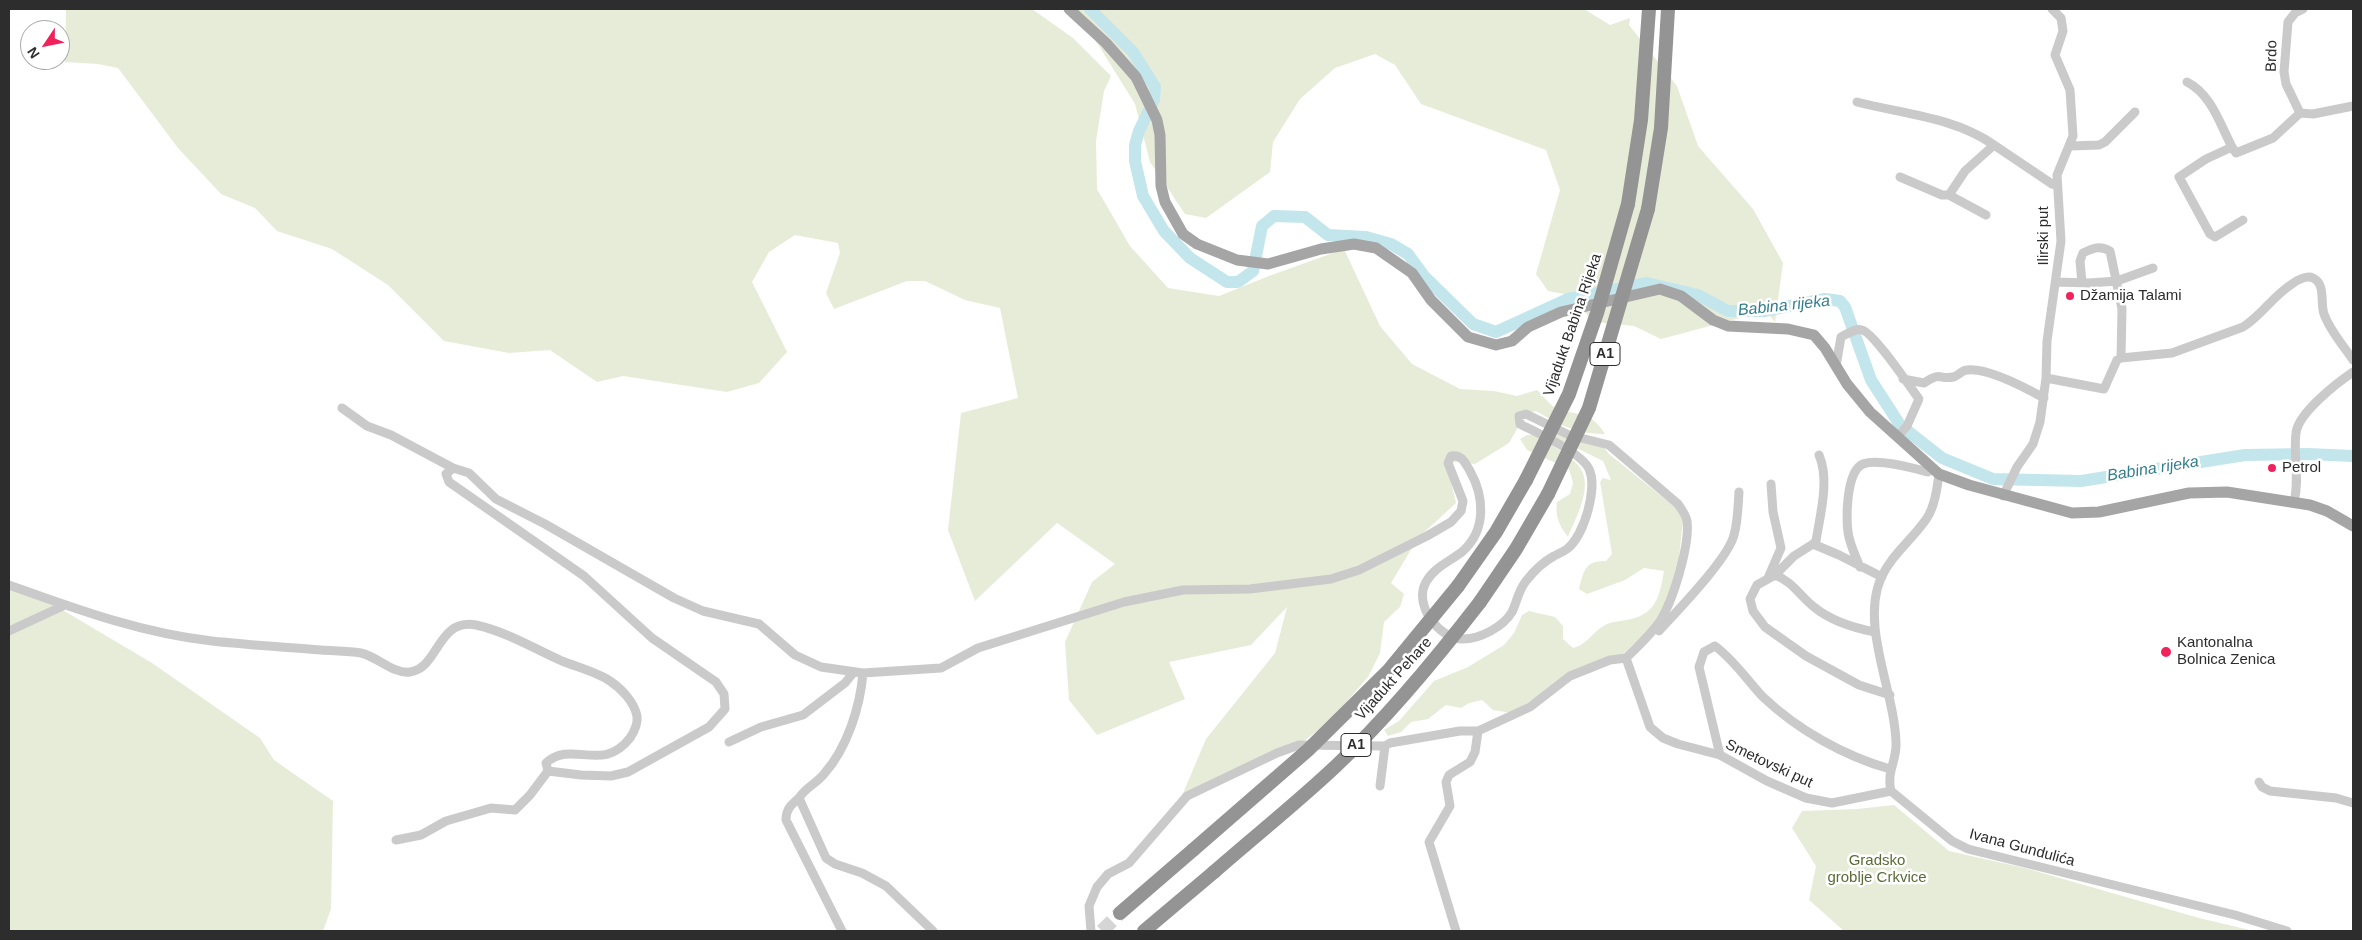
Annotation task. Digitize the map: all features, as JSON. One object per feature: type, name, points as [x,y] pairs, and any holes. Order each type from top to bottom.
[{"type":"highway","name":"Vijadukt Babina Rijeka","points":[[1458,586],[1496,532],[1526,480],[1569,394],[1597,313],[1628,204],[1641,120],[1649,9]]},
{"type":"highway","name":"Vijadukt Pehare","points":[[1144,931],[1337,765],[1398,702],[1448,644],[1480,602],[1516,549],[1548,494],[1590,408],[1648,209],[1661,128],[1668,9]]},
{"type":"highway","name":"Vijadukt Pehare","points":[[1120,913],[1308,750],[1382,676],[1458,586]]},
{"type":"main road","points":[[1070,9],[1127,66],[1143,92],[1158,120],[1160,135],[1160,186],[1165,202],[1183,234],[1196,244],[1237,260],[1268,264],[1321,249],[1354,244],[1376,248],[1412,273],[1431,300],[1468,337],[1496,345],[1512,341],[1528,326],[1562,312],[1660,289],[1681,296],[1712,320],[1728,326],[1788,329],[1814,335],[1870,412],[1902,432],[1936,471],[2006,490],[2072,513],[2099,512],[2207,491],[2294,502],[2327,511],[2353,526]]},
{"type":"street","name":"Ilirski put","points":[[2006,490],[2017,467],[2033,444],[2040,422],[2046,378],[2047,341],[2057,282],[2061,242],[2056,185],[2057,175],[2073,136],[2070,90],[2056,55],[2063,31],[2061,18],[2052,9]]},
{"type":"street","name":"Brdo","points":[[2300,113],[2286,84],[2284,72],[2288,22],[2295,13],[2303,9]]},
{"type":"street","points":[[2187,82],[2198,88],[2205,96],[2236,153],[2273,138],[2300,113],[2313,114],[2353,106]]},
{"type":"street","points":[[1857,102],[1955,125],[1982,137],[2056,185]]},
{"type":"street","points":[[2070,146],[2099,146],[2134,112]]},
{"type":"street","points":[[1949,194],[1965,171],[1994,145]]},
{"type":"street","points":[[2232,147],[2206,158],[2179,177],[2210,234],[2215,237],[2243,220]]},
{"type":"street","points":[[1900,177],[1942,195],[1949,194],[1986,215]]},
{"type":"street","points":[[2082,283],[2080,257],[2083,253],[2104,247],[2110,252],[2122,309],[2121,358]]},
{"type":"street","points":[[2057,282],[2117,281],[2153,268]]},
{"type":"street","points":[[2046,378],[2102,389],[2106,387],[2117,360],[2172,353],[2243,328],[2252,322],[2291,284],[2307,277],[2313,278],[2318,283],[2323,313],[2353,360]]},
{"type":"street","points":[[1836,366],[1841,337],[1855,331],[1865,331],[1891,360],[1919,399],[1902,432]]},
{"type":"street","points":[[1904,379],[1924,382],[1936,375],[1953,377],[1966,370],[1976,371],[2014,382],[2044,398]]},
{"type":"street","points":[[2294,502],[2297,484],[2297,427],[2315,403],[2353,372]]},
{"type":"street","points":[[342,408],[367,426],[391,435],[453,468],[469,474],[496,499],[545,524],[674,598],[703,611],[759,624],[795,655],[821,667],[864,674],[941,668],[978,648],[1124,602],[1183,590],[1250,589],[1322,580],[1359,570],[1427,536],[1451,522],[1461,511],[1463,501],[1448,462],[1451,456],[1464,461],[1480,492],[1482,508],[1472,540],[1464,550],[1430,576],[1425,583],[1422,601],[1438,627],[1452,637],[1464,639],[1476,637],[1496,627],[1506,619],[1512,612],[1517,595],[1524,583],[1537,569],[1573,544],[1588,508],[1592,489],[1592,476],[1585,462],[1520,424],[1519,416],[1526,414],[1568,435],[1609,445],[1678,504],[1687,523],[1680,570],[1669,604],[1650,636]]},
{"type":"street","points":[[1820,455],[1824,466],[1824,481],[1816,541],[1794,556],[1772,576],[1757,585],[1750,599],[1753,611],[1765,627],[1806,656],[1859,685],[1890,695]]},
{"type":"street","points":[[1860,566],[1848,537],[1851,479],[1858,468],[1863,464],[1876,462],[1928,472],[1936,471],[1933,503],[1928,516],[1893,557],[1882,577],[1875,610],[1875,632],[1890,695],[1896,743],[1890,769],[1889,784],[1891,791]]},
{"type":"street","points":[[453,468],[446,474],[449,482],[584,576],[652,638],[716,682],[724,694],[725,709],[708,727],[628,772],[611,776],[548,771]]},
{"type":"street","points":[[1771,484],[1773,512],[1782,548],[1769,572],[1772,576]]},
{"type":"street","points":[[2297,484],[2303,496],[2327,511]]},
{"type":"street","points":[[1091,931],[1089,906],[1096,887],[1108,874],[1129,863],[1187,796],[1299,744],[1385,746],[1390,742],[1460,731],[1478,731],[1530,707],[1570,676],[1610,660],[1626,658],[1650,636],[1658,632],[1723,555],[1734,536],[1739,492]]},
{"type":"street","points":[[1813,544],[1882,577]]},
{"type":"street","points":[[1772,576],[1784,578],[1815,608],[1848,626],[1875,632]]},
{"type":"street","points":[[9,585],[145,630],[212,641],[362,654],[396,669],[410,672],[422,666],[448,632],[458,626],[474,625],[520,639],[559,659],[610,681],[632,701],[638,717],[634,733],[622,748],[608,755],[561,754],[552,757],[546,763],[548,771]]},
{"type":"street","points":[[9,631],[65,605]]},
{"type":"street","points":[[1720,755],[1698,666],[1704,652],[1715,646],[1785,716],[1859,760],[1890,769]]},
{"type":"street","name":"Smetovski put","points":[[1626,658],[1650,727],[1663,738],[1720,755],[1766,782],[1806,798],[1832,804],[1891,791]]},
{"type":"street","points":[[729,742],[761,728],[803,715],[845,683],[853,673]]},
{"type":"street","points":[[842,931],[786,820],[789,807],[824,774],[842,746],[850,728],[864,674]]},
{"type":"street","points":[[1456,931],[1429,842],[1450,806],[1446,782],[1449,775],[1470,762],[1475,752],[1478,731]]},
{"type":"street","points":[[1380,786],[1385,746]]},
{"type":"street","points":[[396,840],[421,835],[446,821],[491,808],[515,810],[530,795],[548,771]]},
{"type":"street","points":[[2259,782],[2262,787],[2270,791],[2336,798],[2353,803]]},
{"type":"street","name":"Ivana Gundulića","points":[[1891,791],[1952,841],[1968,849],[2235,915],[2287,931]]},
{"type":"street","points":[[799,798],[826,858],[835,864],[862,872],[886,886],[933,931]]},
{"type":"green space","points":[[66,9],[1032,9],[1073,38],[1111,76],[1104,91],[1096,141],[1097,189],[1130,246],[1168,288],[1219,296],[1344,249],[1380,326],[1412,364],[1460,389],[1494,391],[1517,396],[1537,390],[1555,408],[1595,421],[1605,434],[1595,434],[1569,428],[1536,411],[1519,416],[1520,424],[1509,443],[1475,464],[1446,461],[1456,503],[1418,538],[1391,583],[1404,594],[1400,607],[1384,622],[1380,653],[1368,677],[1331,720],[1299,745],[1178,805],[1206,739],[1275,653],[1287,607],[1251,645],[1169,662],[1185,699],[1097,735],[1069,700],[1065,642],[1092,582],[1115,564],[1057,523],[975,601],[948,530],[961,413],[1018,398],[1000,308],[965,300],[925,281],[907,281],[834,309],[826,293],[840,253],[838,243],[795,235],[769,252],[752,282],[787,352],[759,383],[727,392],[623,376],[597,382],[550,350],[509,353],[444,341],[388,285],[332,249],[277,231],[255,208],[221,194],[178,148],[118,68],[98,64],[70,62],[70,20],[66,20]]},
{"type":"green space","points":[[1076,9],[1584,9],[1610,25],[1630,18],[1629,25],[1677,86],[1698,146],[1753,209],[1783,263],[1775,322],[1766,311],[1661,339],[1634,326],[1594,322],[1569,295],[1548,291],[1536,274],[1560,190],[1546,150],[1421,104],[1395,65],[1375,54],[1335,68],[1300,99],[1273,142],[1270,172],[1206,218],[1185,214],[1150,162],[1135,104]]},
{"type":"green space","points":[[1550,427],[1602,445],[1609,454],[1680,511],[1683,520],[1678,567],[1664,607],[1646,633],[1622,655],[1588,665],[1512,713],[1493,710],[1482,700],[1469,703],[1461,708],[1446,705],[1428,719],[1411,722],[1401,732],[1388,736],[1384,730],[1399,721],[1434,681],[1468,667],[1504,645],[1514,633],[1522,615],[1529,611],[1555,617],[1563,626],[1563,639],[1573,648],[1582,644],[1607,624],[1640,616],[1647,612],[1656,601],[1664,571],[1644,568],[1625,580],[1587,594],[1579,589],[1586,568],[1593,563],[1606,561],[1612,554],[1600,482],[1603,478],[1611,480],[1603,461],[1554,437]]},
{"type":"green space","points":[[1527,435],[1535,435],[1562,452],[1577,464],[1582,472],[1585,481],[1583,500],[1568,537],[1558,521],[1557,502],[1570,494],[1573,483],[1569,469],[1527,450],[1520,439]]},
{"type":"green space","points":[[9,590],[39,596],[152,663],[260,738],[274,760],[333,801],[331,909],[323,931],[9,931]]},
{"type":"green space","name":"Gradsko groblje Crkvice","points":[[1894,805],[1949,851],[2025,868],[2199,918],[2254,931],[1844,931],[1809,900],[1816,866],[1792,828],[1802,811],[1857,809]]},
{"type":"waterway","name":"Babina rijeka","points":[[1090,9],[1133,52],[1155,87],[1154,100],[1139,131],[1135,145],[1135,161],[1143,196],[1164,231],[1190,258],[1227,282],[1238,282],[1253,271],[1262,226],[1274,216],[1305,217],[1328,235],[1366,237],[1391,244],[1408,254],[1424,276],[1473,324],[1496,332],[1568,299],[1647,283],[1698,295],[1728,311],[1764,311],[1825,299],[1840,301],[1845,307],[1871,380],[1900,425],[1942,458],[1993,479],[2081,481],[2245,455],[2308,454],[2353,456]]},
{"type":"tunnel","points":[[1102,931],[1120,913]]},
{"type":"place","name":"Džamija Talami","points":[[2070,296]]},
{"type":"place","name":"Petrol","points":[[2272,468]]},
{"type":"place","name":"Kantonalna Bolnica Zenica","points":[[2166,652]]}]
